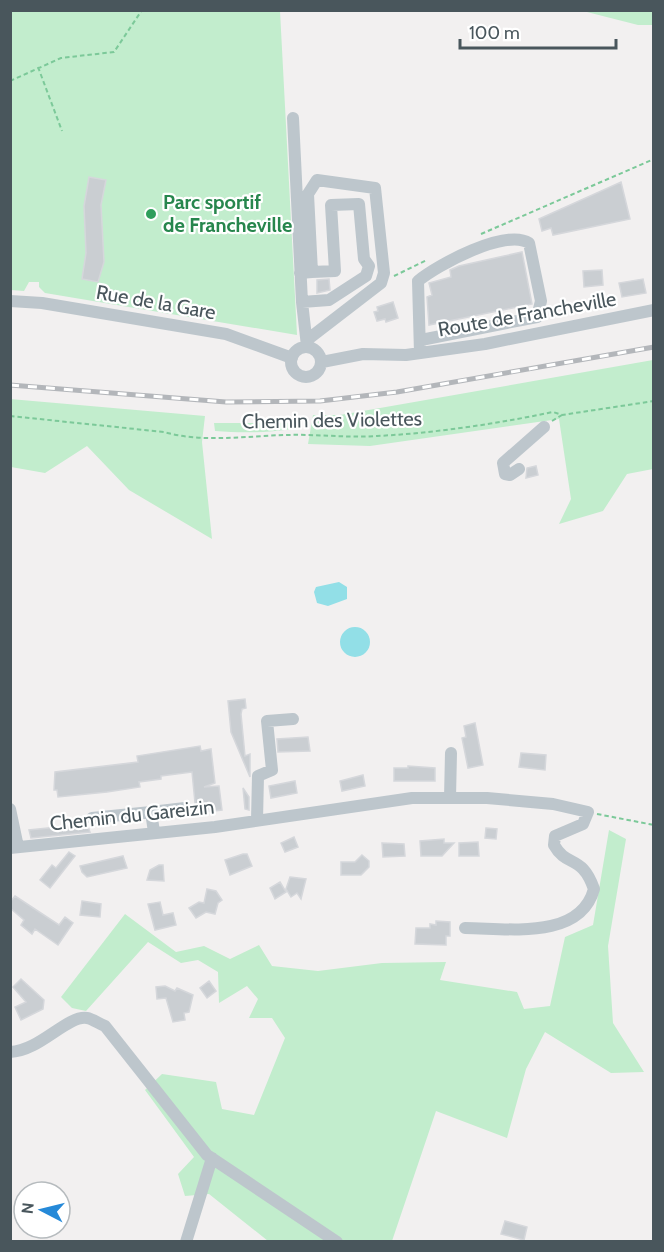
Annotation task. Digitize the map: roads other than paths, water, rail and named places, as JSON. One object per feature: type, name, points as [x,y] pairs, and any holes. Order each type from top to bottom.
[{"type":"street","points":[[293,118],[306,273]]},
{"type":"street","points":[[306,273],[302,302],[307,343],[316,350],[322,362],[315,374],[302,377],[294,371],[292,358],[298,350],[307,343],[382,278],[375,188],[317,180],[308,194],[306,273]]},
{"type":"street","points":[[302,302],[329,300],[366,276],[369,266],[364,259],[359,204],[331,205],[335,270],[306,273]]},
{"type":"street","points":[[537,317],[421,346],[418,281],[434,269],[478,248],[507,240],[524,240],[529,243],[541,301],[537,317],[540,333]]},
{"type":"street","name":"Rue de la Gare","points":[[10,301],[42,303],[226,334],[292,358]]},
{"type":"street","name":"Route de Francheville","points":[[322,362],[363,354],[406,355],[421,346],[540,333],[654,310]]},
{"type":"street","points":[[519,469],[510,475],[505,474],[503,463],[544,427]]},
{"type":"street","points":[[257,820],[258,776],[272,770],[267,722],[293,718]]},
{"type":"street","points":[[450,798],[452,753]]},
{"type":"street","name":"Chemin du Gareizin","points":[[14,847],[257,820],[412,798],[487,798],[552,804],[588,812],[583,824],[555,837],[554,845],[558,852],[581,864],[589,874],[594,889],[584,911],[572,920],[554,926],[465,928]]},
{"type":"street","points":[[92,819],[185,807]]},
{"type":"street","points":[[10,809],[14,847]]},
{"type":"street","points":[[151,812],[154,832]]},
{"type":"street","points":[[10,1052],[21,1052],[41,1043],[75,1019],[88,1018],[105,1026],[212,1158],[337,1242]]},
{"type":"street","points":[[186,1242],[212,1158]]},
{"type":"water","points":[[339,582],[347,587],[347,599],[328,606],[317,603],[314,592],[316,587]]},
{"type":"water","points":[[355,627],[366,631],[370,642],[366,653],[355,657],[344,653],[340,642],[344,631]]},
{"type":"railway","points":[[10,385],[226,402],[320,401],[397,392],[654,347]]},
{"type":"place","name":"Parc sportif de Francheville","points":[[151,214]]}]
